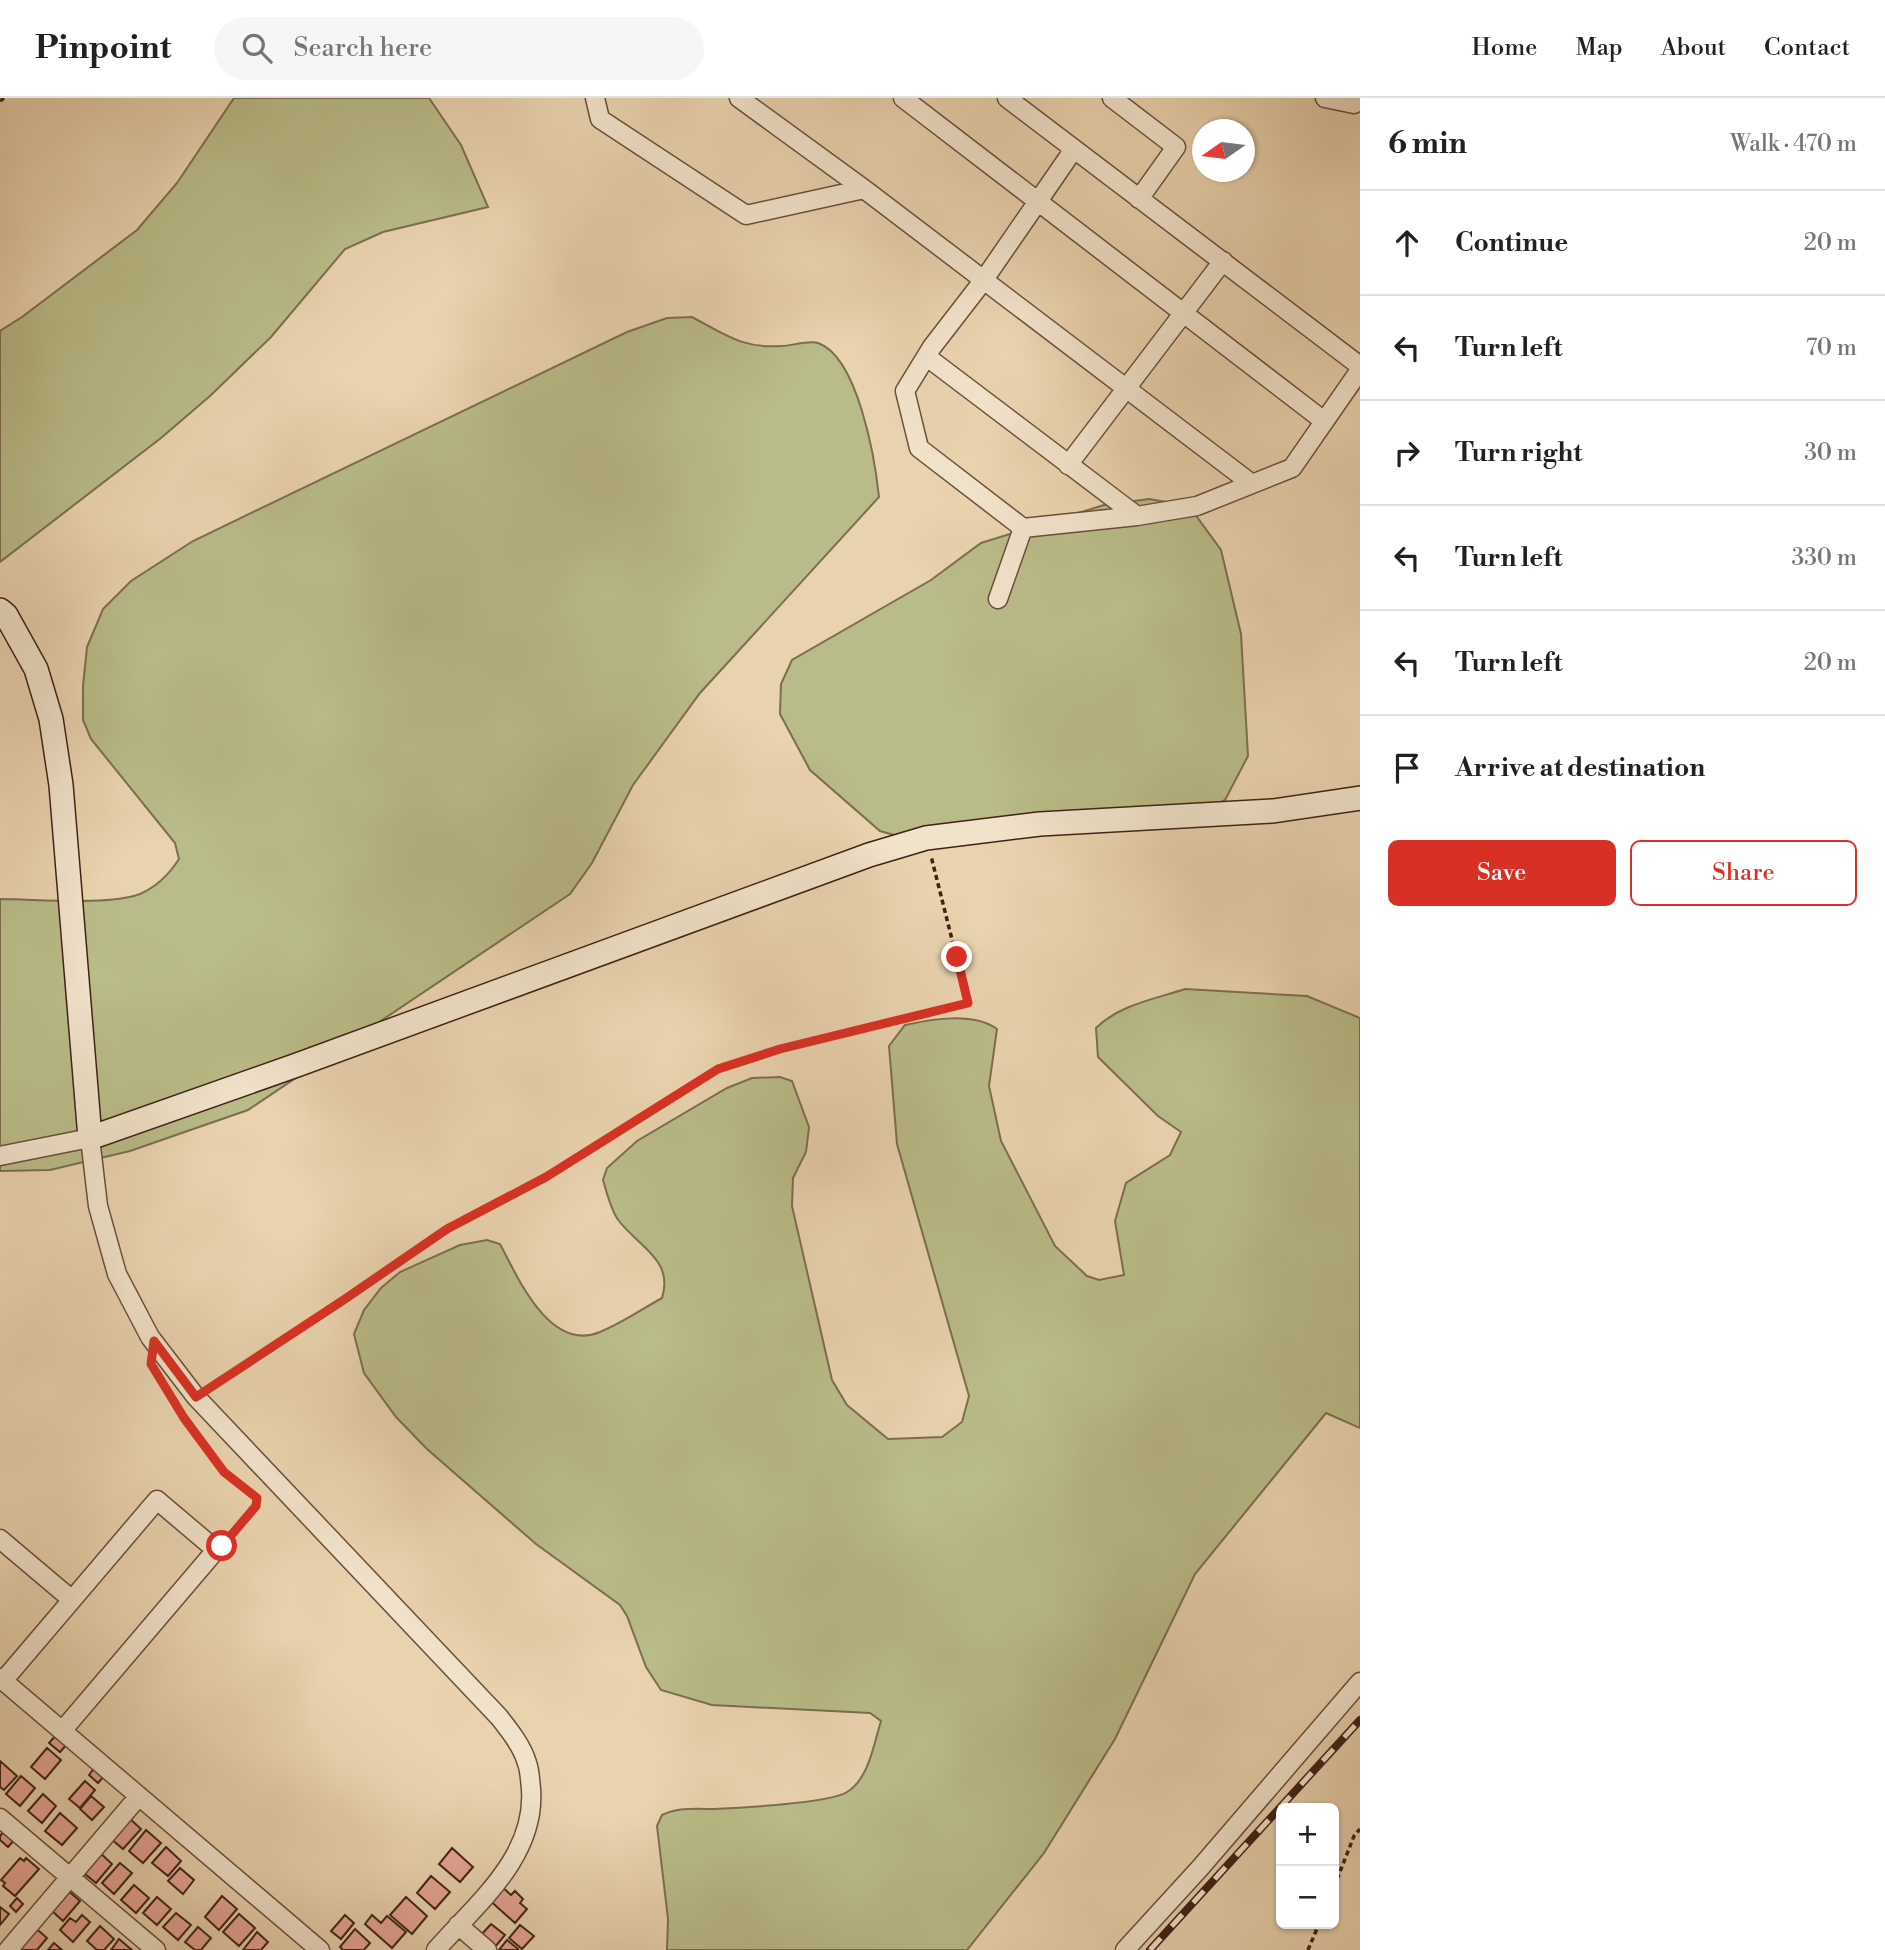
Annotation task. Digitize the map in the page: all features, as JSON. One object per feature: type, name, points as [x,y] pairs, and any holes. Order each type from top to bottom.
[{"type":"street","points":[[595,98],[600,119],[746,215],[864,189]]},
{"type":"street","points":[[903,98],[1324,421]]},
{"type":"street","points":[[1007,98],[1223,261],[1360,368],[1292,468],[1196,506],[1137,516],[1023,528],[919,448],[905,391],[1074,149]]},
{"type":"street","points":[[1112,98],[1176,146],[1139,199]]},
{"type":"street","points":[[1325,98],[1354,104]]},
{"type":"street","points":[[751,102],[1252,484]]},
{"type":"street","points":[[1068,465],[1223,261]]},
{"type":"street","points":[[927,356],[1137,516]]},
{"type":"street","points":[[998,599],[1023,528]]},
{"type":"street","points":[[0,610],[6,615],[36,669],[51,719],[61,785],[98,1206],[117,1274],[150,1337],[196,1397],[499,1717],[521,1749],[528,1765],[532,1804],[530,1823],[522,1844],[512,1863],[436,1950]]},
{"type":"street","points":[[0,1156],[90,1138],[869,855],[926,838],[1040,824],[1273,811],[1360,798]]},
{"type":"street","points":[[62,1731],[216,1550],[157,1500],[1,1680],[320,1950]]},
{"type":"street","points":[[0,1539],[71,1599]]},
{"type":"street","points":[[1125,1950],[1200,1868],[1360,1682]]},
{"type":"street","points":[[8,1950],[139,1796]]},
{"type":"street","points":[[0,1818],[156,1950]]},
{"type":"street","points":[[457,1925],[487,1950]]},
{"type":"path","points":[[0,102],[4,98]]},
{"type":"path","points":[[196,1397],[447,1229],[546,1177],[718,1069],[780,1049],[968,1003],[926,838]]},
{"type":"path","points":[[164,1385],[212,1458],[224,1472],[257,1498],[256,1506],[216,1550]]},
{"type":"path","points":[[1339,1874],[1354,1836],[1360,1829]]},
{"type":"path","points":[[1308,1950],[1317,1929]]},
{"type":"green space","points":[[234,98],[429,98],[461,145],[488,207],[383,232],[345,249],[271,337],[210,396],[161,438],[0,562],[0,331],[137,230],[177,183]]},
{"type":"green space","points":[[692,317],[745,343],[785,346],[814,342],[832,352],[844,368],[862,411],[879,497],[700,693],[633,785],[592,863],[570,894],[248,1110],[130,1151],[50,1170],[0,1171],[0,899],[91,901],[126,898],[152,888],[179,859],[175,843],[91,739],[83,720],[87,647],[103,609],[131,581],[193,541],[627,332],[667,318]]},
{"type":"green space","points":[[1149,499],[1189,506],[1221,550],[1241,634],[1248,756],[1225,800],[1183,822],[912,840],[880,831],[810,770],[780,714],[781,684],[792,660],[931,580],[981,543],[1104,505]]},
{"type":"green space","points":[[1185,989],[1307,996],[1360,1018],[1360,1428],[1326,1413],[1195,1574],[1115,1739],[1044,1853],[967,1950],[667,1950],[668,1919],[657,1826],[662,1815],[681,1810],[804,1802],[838,1796],[847,1792],[861,1779],[881,1721],[870,1713],[712,1705],[661,1690],[646,1667],[627,1616],[620,1605],[536,1544],[427,1449],[396,1417],[364,1373],[354,1334],[364,1310],[381,1288],[400,1272],[460,1245],[487,1240],[500,1244],[538,1309],[566,1332],[582,1336],[600,1332],[624,1320],[662,1298],[663,1274],[652,1255],[619,1221],[614,1212],[603,1180],[607,1168],[637,1141],[727,1088],[752,1078],[780,1077],[792,1081],[809,1127],[806,1152],[793,1178],[792,1206],[832,1380],[847,1405],[888,1439],[942,1437],[962,1422],[969,1396],[897,1144],[889,1046],[905,1025],[928,1021],[952,1018],[976,1020],[997,1029],[989,1086],[1001,1141],[1055,1246],[1087,1276],[1099,1280],[1124,1275],[1115,1221],[1126,1183],[1170,1155],[1181,1132],[1158,1116],[1098,1057],[1096,1028],[1126,1008]]},
{"type":"building","points":[[58,1733],[68,1743],[60,1752],[49,1743]]},
{"type":"building","points":[[47,1748],[61,1760],[45,1779],[31,1767]]},
{"type":"building","points":[[0,1761],[17,1776],[4,1790],[0,1787]]},
{"type":"building","points":[[95,1767],[105,1775],[98,1783],[89,1775]]},
{"type":"building","points":[[21,1776],[35,1788],[20,1806],[6,1794]]},
{"type":"building","points":[[85,1781],[95,1790],[80,1808],[69,1799]]},
{"type":"building","points":[[43,1794],[56,1806],[42,1823],[28,1811]]},
{"type":"building","points":[[91,1796],[104,1807],[92,1820],[80,1809]]},
{"type":"building","points":[[60,1813],[77,1828],[62,1845],[45,1831]]},
{"type":"building","points":[[128,1817],[141,1829],[123,1849],[110,1838]]},
{"type":"building","points":[[5,1830],[15,1839],[8,1847],[0,1840]]},
{"type":"building","points":[[146,1830],[161,1843],[143,1863],[129,1851]]},
{"type":"building","points":[[166,1847],[181,1861],[168,1876],[152,1863]]},
{"type":"building","points":[[452,1848],[473,1867],[460,1882],[439,1864]]},
{"type":"building","points":[[96,1849],[112,1864],[96,1883],[79,1869]]},
{"type":"building","points":[[20,1858],[24,1861],[26,1858],[39,1869],[15,1896],[3,1886],[5,1883],[1,1880]]},
{"type":"building","points":[[120,1863],[132,1873],[114,1894],[102,1883]]},
{"type":"building","points":[[180,1868],[194,1880],[183,1894],[168,1881]]},
{"type":"building","points":[[431,1876],[450,1892],[435,1909],[417,1893]]},
{"type":"building","points":[[499,1884],[511,1895],[515,1891],[523,1899],[520,1903],[527,1909],[515,1923],[487,1898]]},
{"type":"building","points":[[134,1885],[149,1898],[136,1913],[121,1900]]},
{"type":"building","points":[[65,1888],[80,1901],[63,1921],[51,1910]]},
{"type":"building","points":[[222,1896],[237,1909],[219,1930],[205,1917]]},
{"type":"building","points":[[157,1897],[171,1909],[157,1925],[143,1913]]},
{"type":"building","points":[[406,1897],[427,1916],[412,1934],[390,1915]]},
{"type":"building","points":[[17,1898],[23,1904],[16,1912],[10,1906]]},
{"type":"building","points":[[0,1907],[9,1914],[0,1925]]},
{"type":"building","points":[[176,1913],[191,1925],[178,1940],[163,1927]]},
{"type":"building","points":[[239,1914],[255,1928],[239,1946],[223,1932]]},
{"type":"building","points":[[82,1915],[90,1922],[73,1942],[60,1930],[70,1918],[76,1922]]},
{"type":"building","points":[[345,1915],[354,1923],[341,1939],[331,1931]]},
{"type":"building","points":[[372,1915],[381,1923],[387,1916],[406,1932],[392,1948],[365,1924]]},
{"type":"building","points":[[31,1924],[47,1938],[37,1950],[22,1950],[15,1944]]},
{"type":"building","points":[[491,1924],[505,1935],[495,1947],[481,1935]]},
{"type":"building","points":[[520,1925],[534,1936],[522,1949],[509,1938]]},
{"type":"building","points":[[100,1926],[114,1939],[104,1950],[97,1950],[87,1941]]},
{"type":"building","points":[[198,1927],[211,1938],[201,1950],[195,1950],[185,1942]]},
{"type":"building","points":[[355,1929],[370,1943],[364,1950],[343,1950],[340,1947]]},
{"type":"building","points":[[257,1932],[268,1942],[261,1950],[243,1950]]},
{"type":"building","points":[[119,1939],[132,1950],[111,1950]]},
{"type":"building","points":[[507,1940],[518,1949],[499,1950]]},
{"type":"building","points":[[54,1943],[62,1950],[48,1950]]},
{"type":"railway","points":[[1150,1950],[1360,1720]]},
{"type":"route","points":[[222,1546],[256,1506],[257,1498],[224,1472],[184,1418],[151,1364],[154,1341],[196,1397],[447,1229],[546,1177],[718,1069],[780,1049],[968,1003],[957,957]]}]
